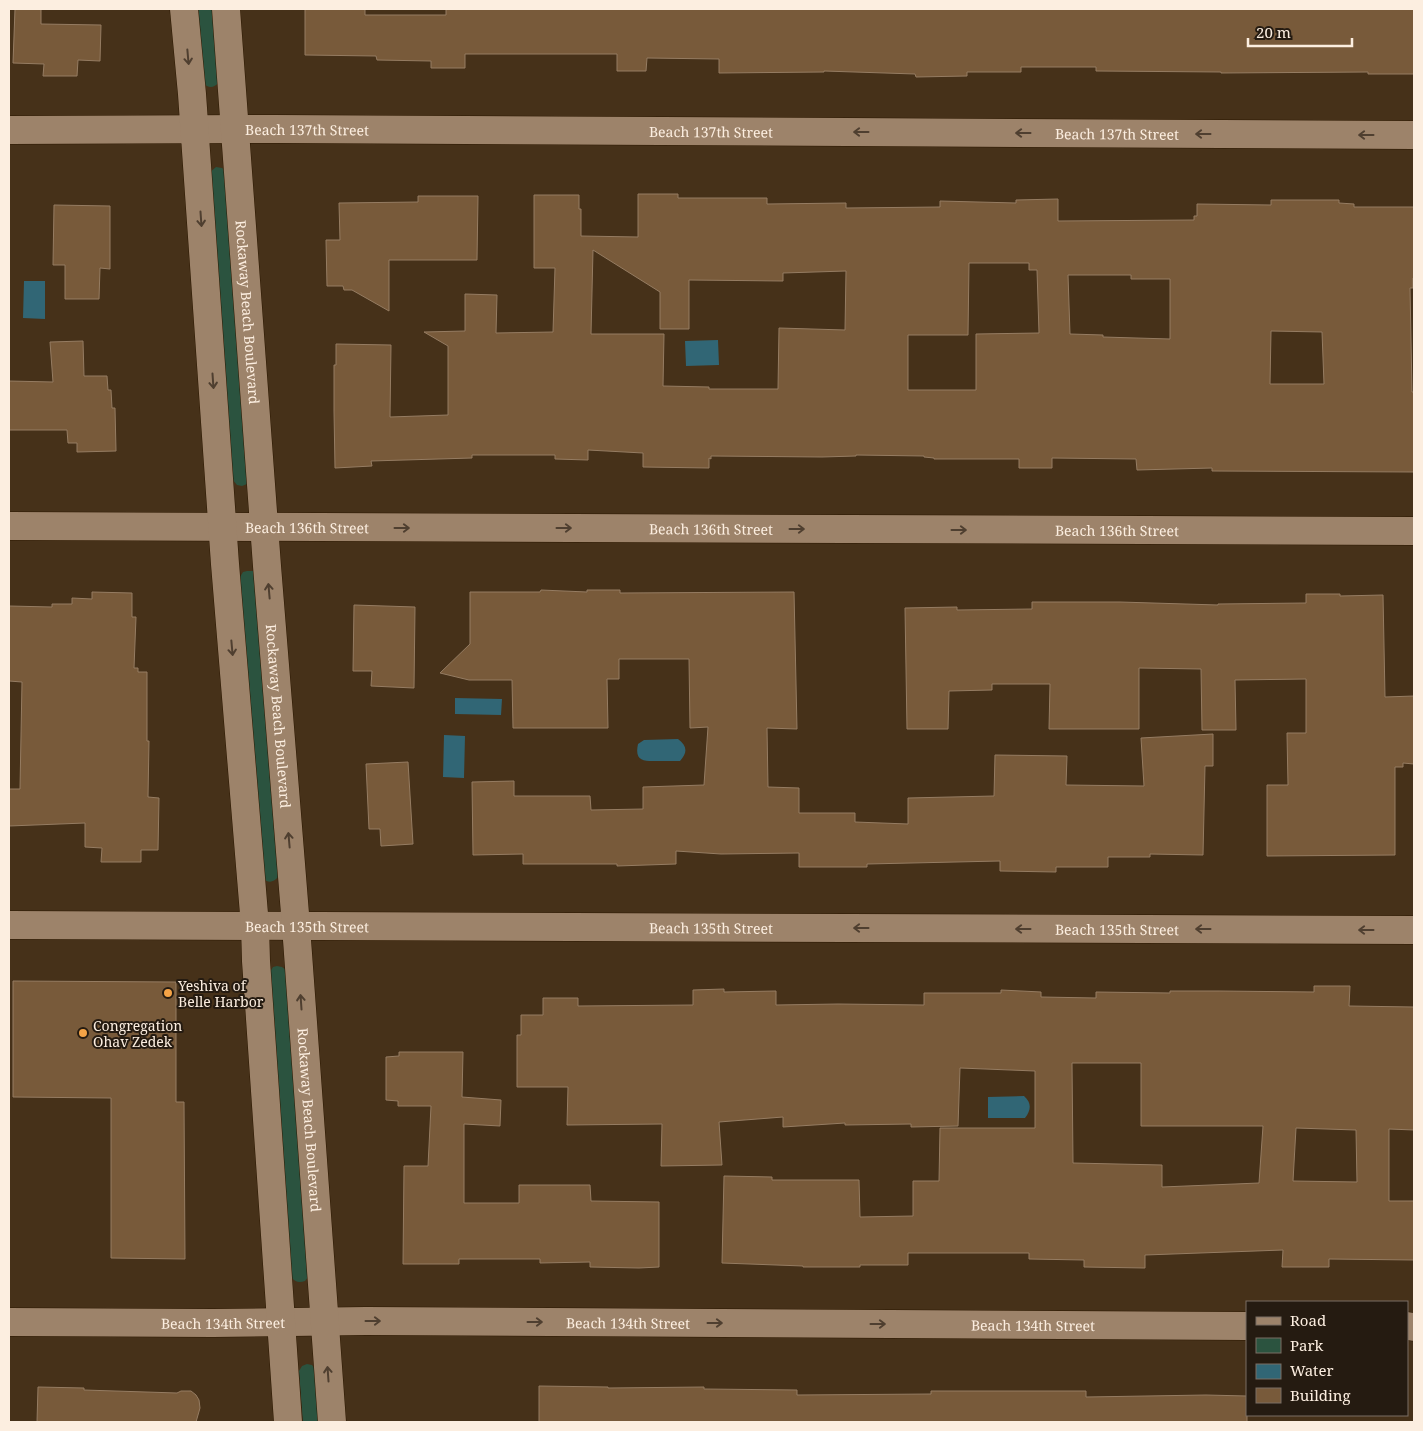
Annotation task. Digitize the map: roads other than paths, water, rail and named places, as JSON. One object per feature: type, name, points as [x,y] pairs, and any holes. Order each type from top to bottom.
[{"type":"street","points":[[184,9],[255,926],[288,1422]]},
{"type":"street","name":"Rockaway Beach Boulevard","points":[[226,9],[332,1422]]},
{"type":"street","name":"Beach 137th Street","points":[[9,130],[236,129],[1414,135]]},
{"type":"street","name":"Beach 136th Street","points":[[9,526],[1414,531]]},
{"type":"street","name":"Beach 135th Street","points":[[9,925],[1414,930]]},
{"type":"street","name":"Beach 134th Street","points":[[9,1322],[324,1321],[1246,1326]]},
{"type":"water","points":[[24,281],[45,281],[45,319],[23,318]]},
{"type":"water","points":[[718,340],[719,365],[686,366],[685,341]]},
{"type":"water","points":[[455,698],[502,699],[501,715],[455,714]]},
{"type":"water","points":[[444,735],[465,736],[464,778],[443,777]]},
{"type":"water","points":[[678,739],[685,749],[680,761],[645,761],[639,758],[638,744],[644,740]]},
{"type":"water","points":[[1024,1096],[1030,1107],[1025,1118],[988,1118],[988,1097]]},
{"type":"place","name":"Yeshiva of Belle Harbor","points":[[168,993]]},
{"type":"place","name":"Congregation Ohav Zedek","points":[[83,1033]]}]
